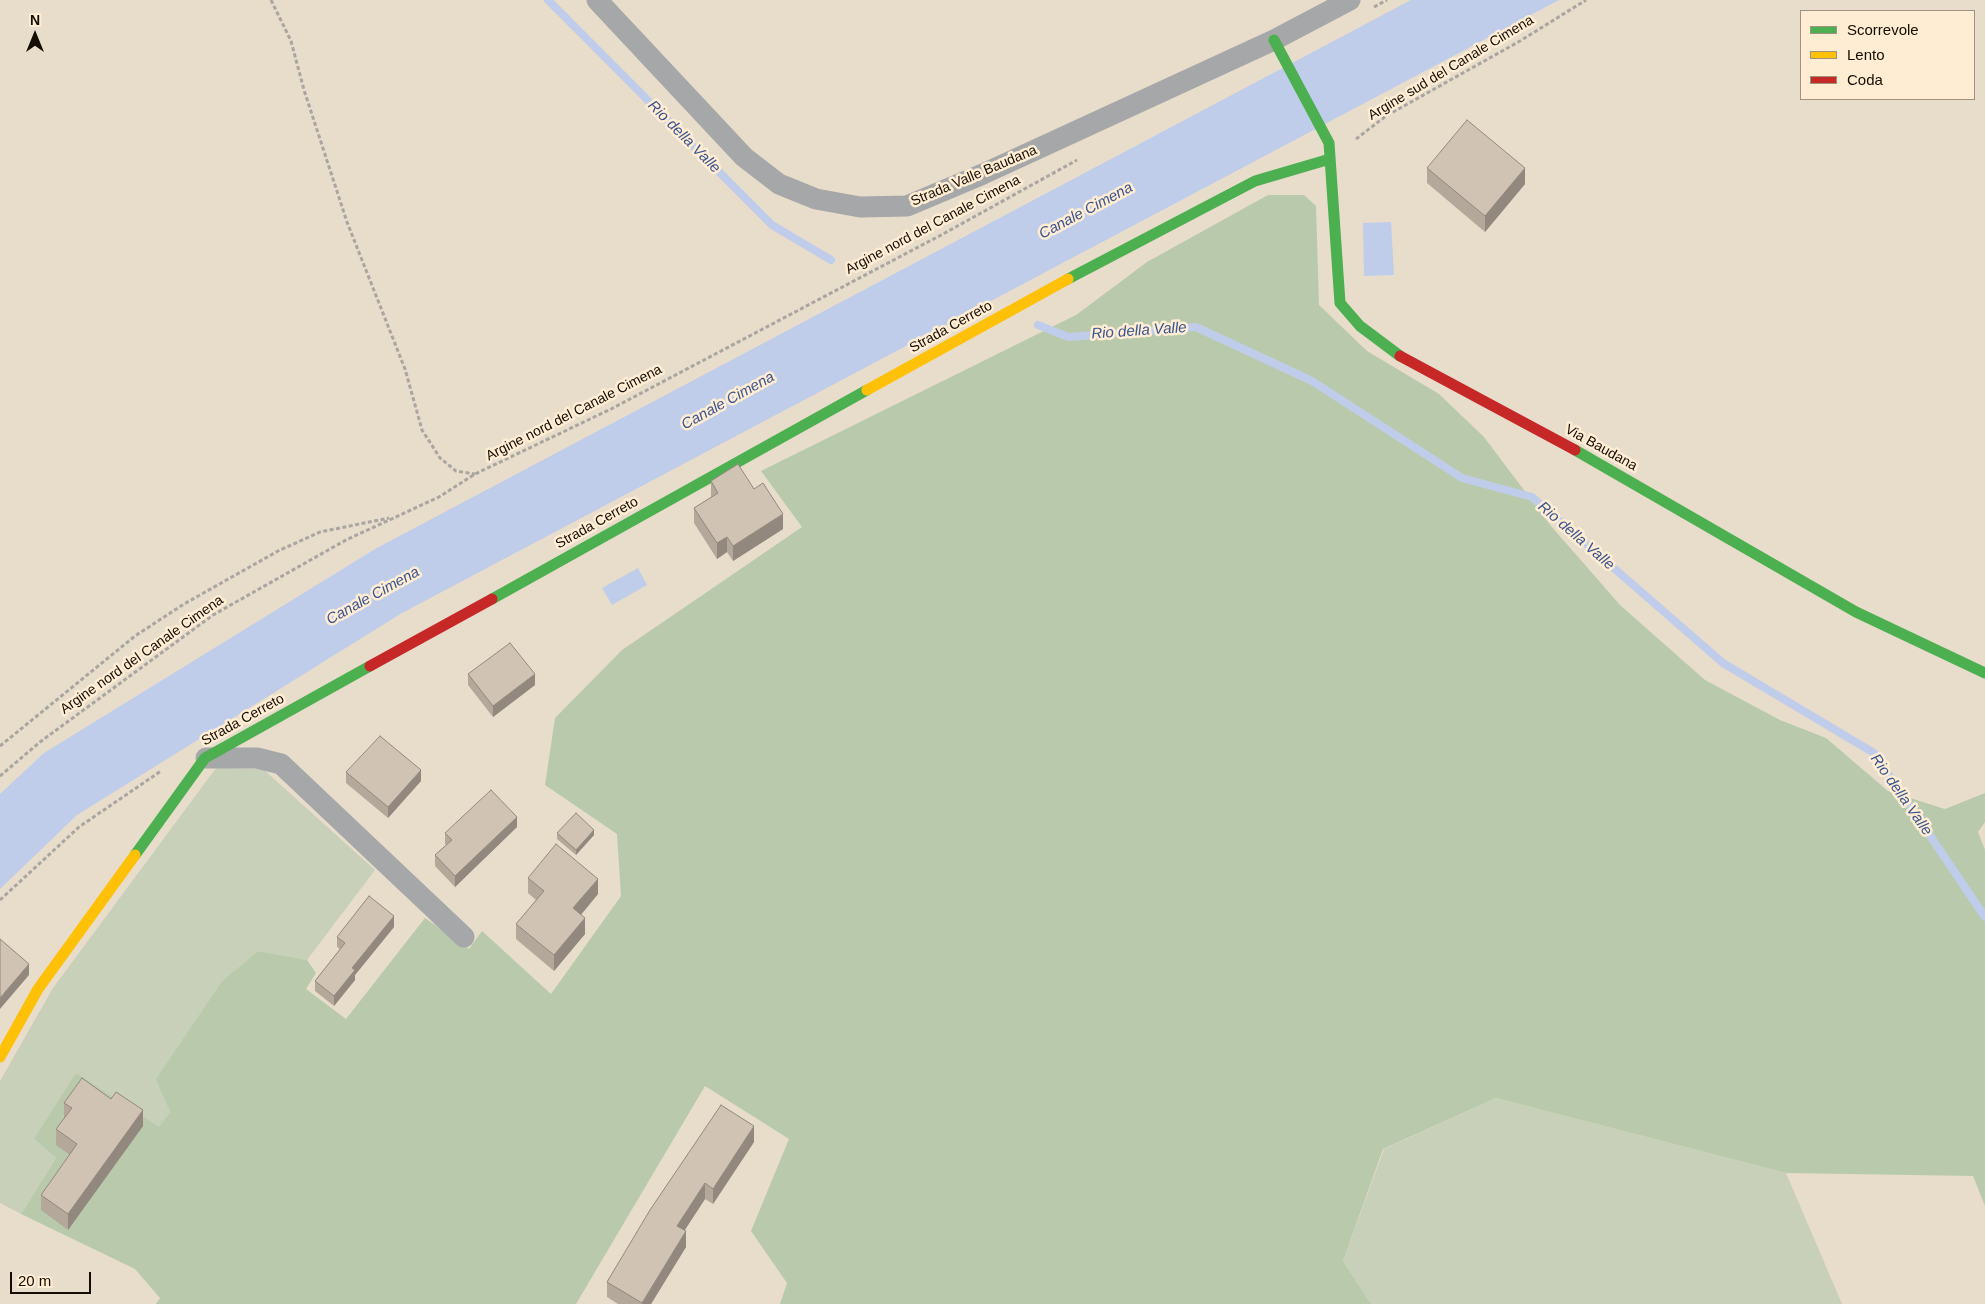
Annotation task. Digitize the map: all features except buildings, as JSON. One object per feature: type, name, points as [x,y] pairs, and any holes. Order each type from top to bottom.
[{"type":"street","name":"Strada Valle Baudana","points":[[606,3],[744,157],[779,184],[816,199],[860,207],[907,206],[983,174],[1278,48],[1350,0]]},
{"type":"street","name":"Via Baudana","points":[[1278,48],[1329,143],[1340,302],[1360,326],[1407,361],[1608,467],[1856,612],[1985,673]]},
{"type":"street","name":"Strada Cerreto","points":[[0,1057],[38,989],[205,758],[1029,300],[1255,181],[1330,159]]},
{"type":"street","points":[[205,758],[257,758],[281,764],[464,937]]},
{"type":"path","points":[[271,0],[291,41],[304,90],[344,212],[405,369],[422,430],[440,458],[456,471],[476,474]]},
{"type":"path","name":"Argine sud del Canale Cimena","points":[[1330,159],[1386,116],[1520,41],[1586,0]]},
{"type":"path","name":"Argine nord del Canale Cimena","points":[[0,776],[40,742],[213,615],[346,540],[439,497],[476,474],[611,409],[943,234],[1082,157]]},
{"type":"path","points":[[0,746],[135,636],[184,604],[278,551],[320,532],[366,524],[399,515]]},
{"type":"path","points":[[0,900],[79,827],[158,772],[168,769]]},
{"type":"green space","points":[[1268,195],[1304,195],[1316,206],[1319,305],[1367,351],[1439,394],[1484,437],[1551,526],[1620,605],[1705,680],[1780,720],[1826,738],[1888,791],[1945,809],[1985,793],[1985,822],[1978,832],[1985,850],[1985,1206],[1973,1176],[1786,1173],[1496,1098],[1383,1149],[1343,1261],[1371,1304],[780,1304],[787,1283],[751,1231],[789,1139],[705,1086],[576,1304],[156,1304],[160,1298],[135,1269],[21,1214],[56,1158],[34,1139],[76,1073],[159,1127],[170,1112],[156,1079],[222,981],[258,951],[307,960],[316,973],[306,989],[346,1019],[425,918],[469,949],[482,931],[551,994],[621,896],[617,834],[545,785],[555,718],[622,650],[802,527],[761,471],[1076,315],[1147,262]]},
{"type":"green space","points":[[216,768],[263,769],[375,870],[307,960],[258,951],[222,981],[157,1079],[170,1112],[159,1128],[34,1139],[56,1158],[21,1214],[0,1203],[0,1081],[53,988]]},
{"type":"green space","points":[[1496,1098],[1786,1173],[1842,1304],[1371,1304],[1343,1261],[1384,1149]]},
{"type":"water","name":"Canale Cimena","points":[[1411,0],[1559,0],[402,613],[77,815],[0,889],[0,794],[44,753],[375,549]]},
{"type":"water","points":[[1391,222],[1394,275],[1364,276],[1363,223]]},
{"type":"water","points":[[638,568],[647,585],[612,605],[602,588]]},
{"type":"waterway","name":"Rio della Valle","points":[[548,0],[772,225],[831,260]]},
{"type":"waterway","name":"Rio della Valle","points":[[1038,325],[1068,337],[1196,327],[1312,381],[1462,478],[1532,497],[1723,663],[1874,753],[1985,917]]},
{"type":"traffic: fast","points":[[1274,40],[1329,143],[1340,303],[1360,326],[1400,356]]},
{"type":"traffic: fast","points":[[1068,279],[1255,181],[1330,159]]},
{"type":"traffic: fast","points":[[492,599],[867,390]]},
{"type":"traffic: fast","points":[[1575,450],[1856,612],[1985,673]]},
{"type":"traffic: fast","points":[[135,855],[205,758],[370,666]]},
{"type":"traffic: slow","points":[[867,390],[1068,279]]},
{"type":"traffic: slow","points":[[0,1057],[38,989],[135,855]]},
{"type":"traffic: jam","points":[[1400,356],[1575,450]]},
{"type":"traffic: jam","points":[[370,666],[492,599]]}]
